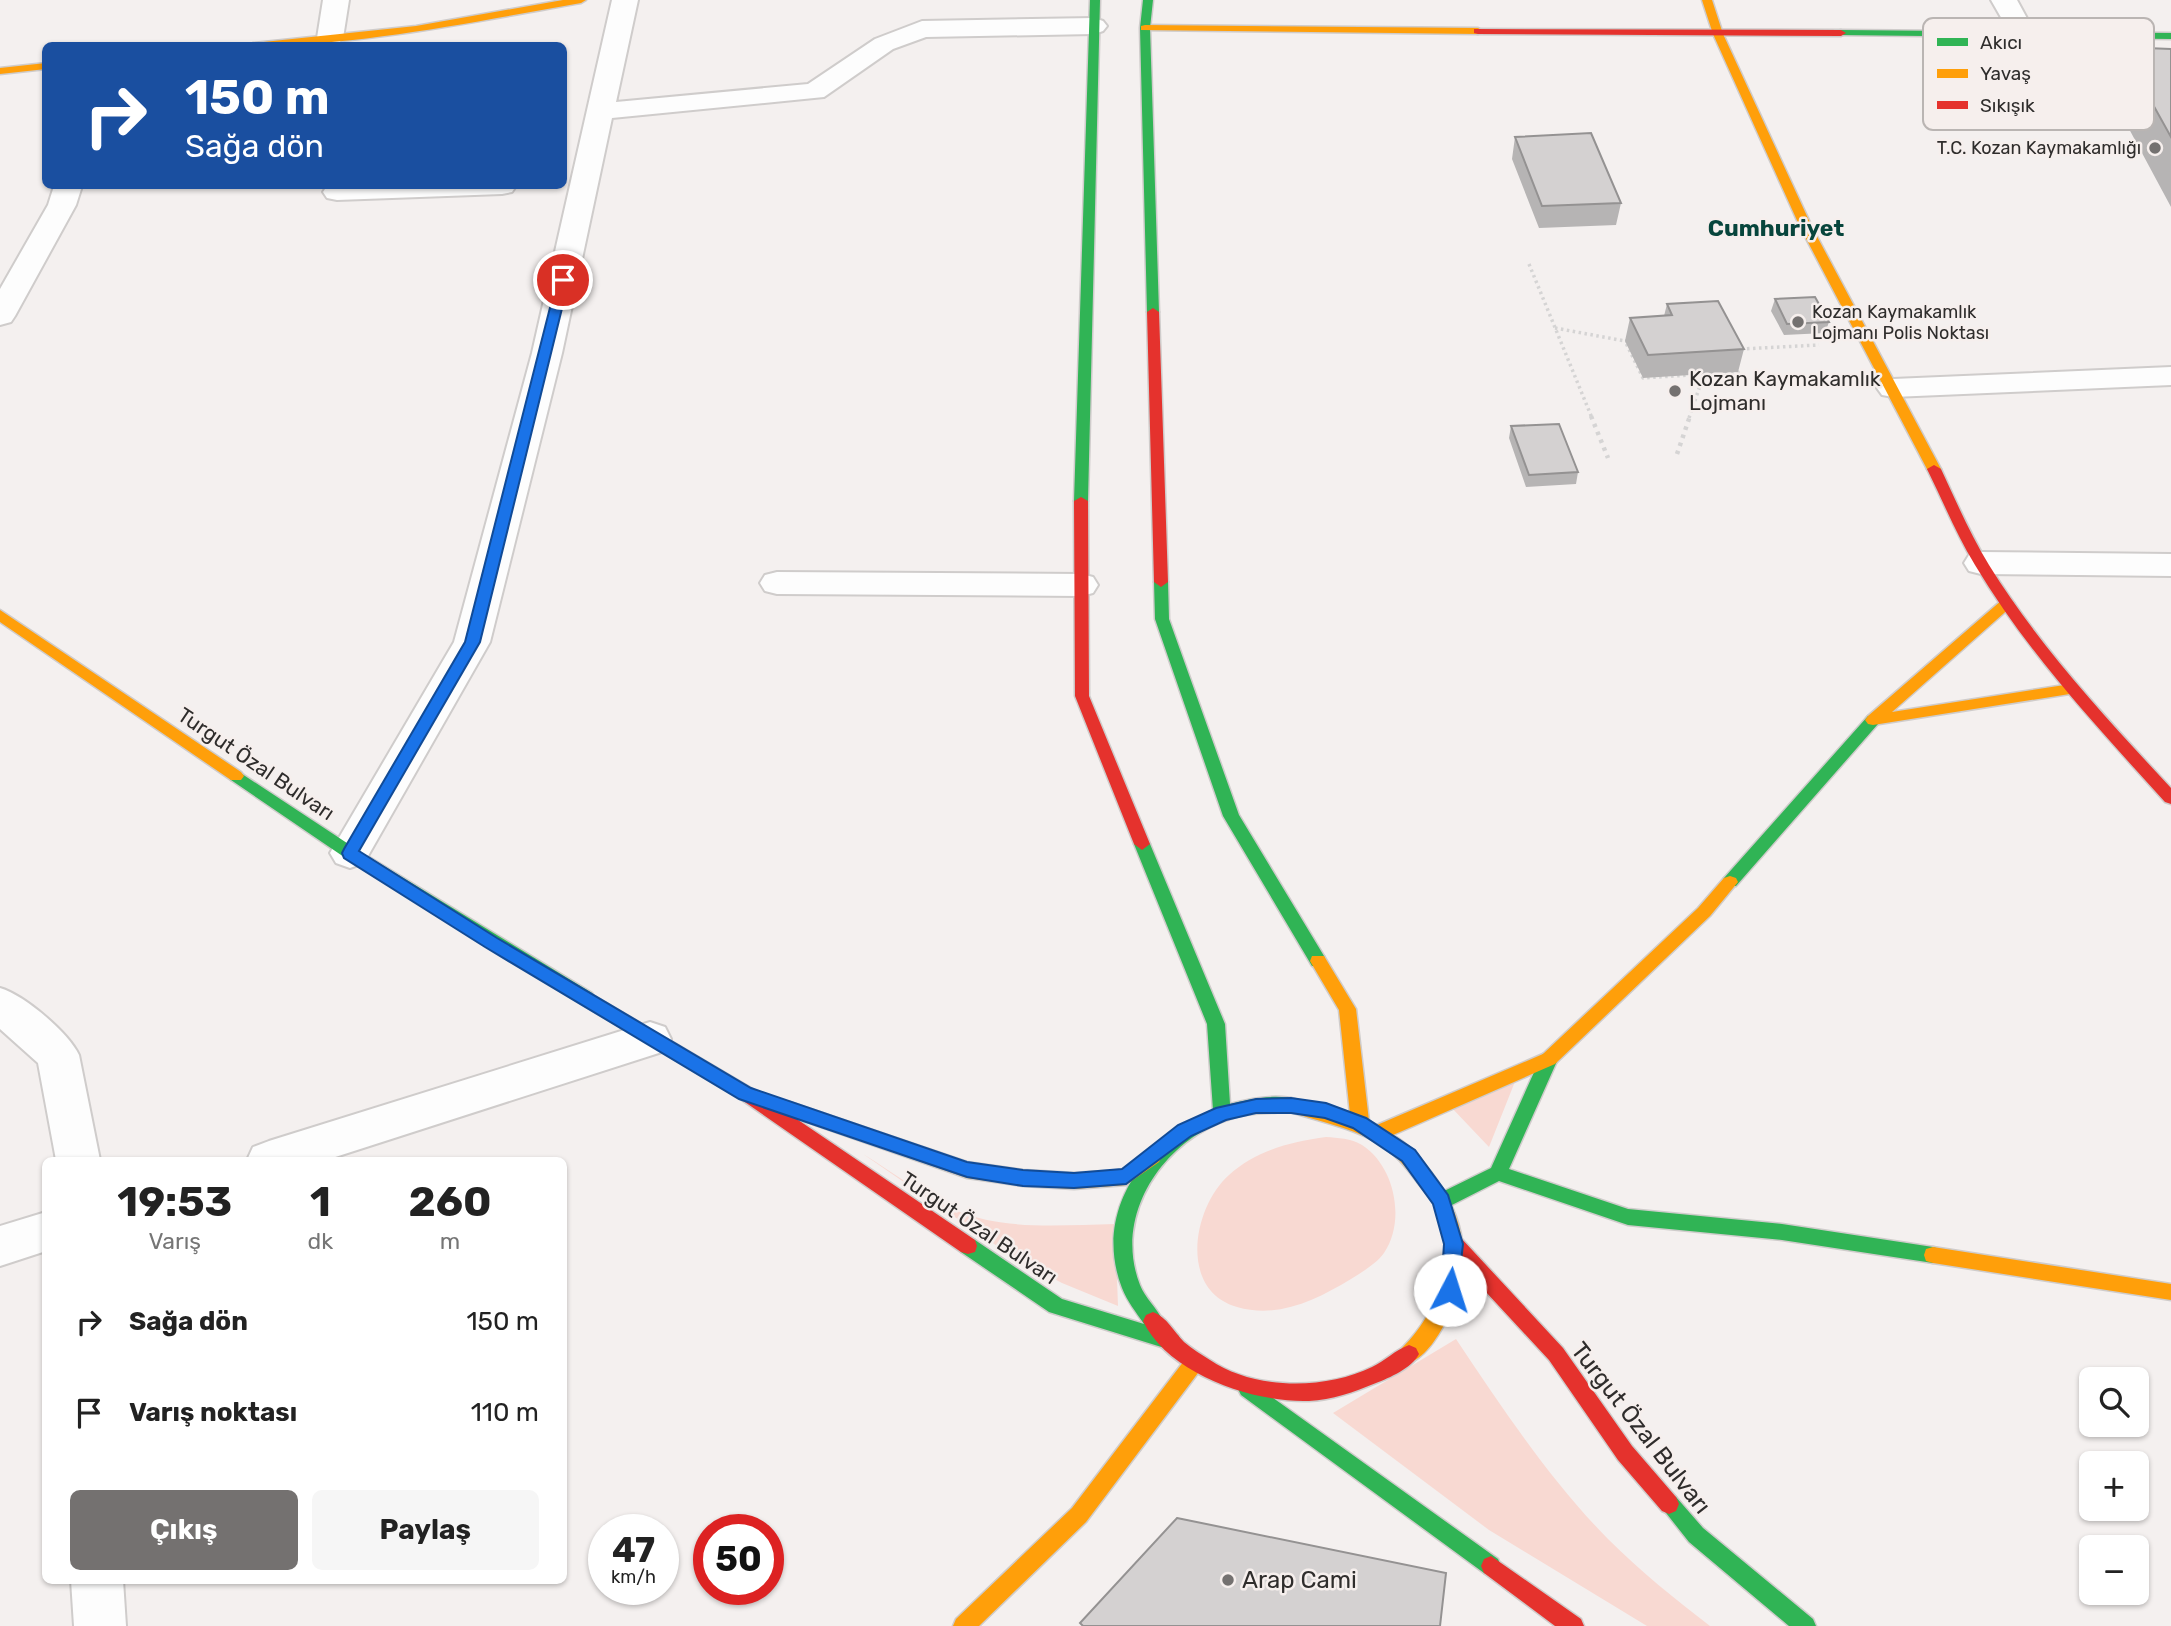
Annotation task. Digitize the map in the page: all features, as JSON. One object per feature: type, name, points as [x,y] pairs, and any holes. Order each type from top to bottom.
[{"type":"main road","points":[[292,42],[416,29],[581,0]]},
{"type":"main road","points":[[1148,0],[1145,28],[1162,619],[1231,816],[1347,1009],[1360,1123]]},
{"type":"main road","points":[[1707,0],[1718,34],[1806,227],[1893,388],[1981,562],[2007,603],[2071,688],[2171,798]]},
{"type":"main road","points":[[1095,13],[1081,491],[1082,696],[1216,1024],[1222,1113]]},
{"type":"main road","points":[[1145,28],[1923,35]]},
{"type":"main road","points":[[0,71],[42,66]]},
{"type":"main road","points":[[1376,1134],[1549,1059],[1704,912],[1873,720],[2007,603]]},
{"type":"main road","name":"Turgut Özal Bulvarı","points":[[0,615],[350,853],[650,1039],[745,1093],[1056,1306],[1171,1341]]},
{"type":"main road","points":[[1873,720],[2071,688]]},
{"type":"main road","points":[[1442,1201],[1498,1173],[1549,1059]]},
{"type":"main road","name":"Turgut Özal Bulvarı","points":[[745,1093],[978,1171],[1023,1178],[1074,1181],[1126,1177],[1184,1131],[1222,1113],[1256,1106],[1291,1105],[1326,1111],[1360,1123],[1408,1155],[1442,1201],[1454,1244],[1450,1290],[1432,1331],[1397,1365],[1351,1386],[1297,1393],[1244,1385]]},
{"type":"main road","name":"Turgut Özal Bulvarı","points":[[1153,1157],[1130,1195],[1123,1239],[1130,1285],[1156,1328],[1194,1363],[1244,1385],[1573,1626]]},
{"type":"main road","points":[[1498,1173],[1628,1217],[1782,1232],[2171,1292]]},
{"type":"main road","name":"Turgut Özal Bulvarı","points":[[1454,1244],[1556,1354],[1625,1452],[1696,1535],[1805,1626]]},
{"type":"main road","points":[[964,1626],[1079,1515],[1194,1363]]},
{"type":"street","points":[[330,38],[336,0]]},
{"type":"street","points":[[350,853],[472,642],[547,353],[574,183],[601,111],[625,0]]},
{"type":"street","points":[[2004,0],[2014,18]]},
{"type":"street","points":[[601,111],[815,91],[884,44],[922,29],[1095,13]]},
{"type":"street","points":[[0,316],[62,205],[67,189]]},
{"type":"street","points":[[337,192],[420,189]]},
{"type":"street","points":[[1893,388],[2171,376]]},
{"type":"street","points":[[1981,562],[2171,565]]},
{"type":"street","points":[[777,583],[1081,585]]},
{"type":"street","points":[[0,1004],[58,1055],[77,1157]]},
{"type":"street","points":[[278,1157],[650,1039]]},
{"type":"street","points":[[0,1246],[42,1232]]},
{"type":"street","points":[[97,1584],[100,1626]]},
{"type":"path","points":[[1529,264],[1608,458]]},
{"type":"path","points":[[1555,328],[1625,341],[1667,338],[1661,327],[1713,323],[1738,372],[1643,378],[1625,341]]},
{"type":"path","points":[[1726,349],[1869,344]]},
{"type":"path","points":[[1677,454],[1704,374]]},
{"type":"shaded area","points":[[1516,1079],[1489,1147],[1450,1106]]},
{"type":"shaded area","points":[[1326,1137],[1362,1145],[1373,1154],[1389,1180],[1394,1195],[1394,1226],[1384,1253],[1373,1264],[1324,1294],[1282,1309],[1252,1310],[1237,1307],[1218,1298],[1206,1284],[1199,1266],[1197,1247],[1200,1226],[1217,1189],[1239,1166],[1262,1153]]},
{"type":"shaded area","points":[[863,1154],[931,1198],[974,1217],[1014,1224],[1054,1226],[1115,1224],[1118,1306],[1062,1283],[1016,1259]]},
{"type":"shaded area","points":[[1456,1339],[1566,1493],[1608,1539],[1710,1626],[1647,1626],[1489,1530],[1333,1413]]},
{"type":"building","points":[[2154,48],[2171,49],[2171,137],[2154,106]]},
{"type":"building","points":[[1591,133],[1621,203],[1542,206],[1515,137]]},
{"type":"building","points":[[1815,297],[1829,322],[1787,324],[1775,299]]},
{"type":"building","points":[[1718,301],[1744,349],[1648,355],[1630,318],[1672,315],[1667,304]]},
{"type":"building","points":[[1559,424],[1578,472],[1529,475],[1511,426]]},
{"type":"building","points":[[1177,1518],[1446,1573],[1440,1626],[1083,1626],[1080,1623]]},
{"type":"traffic: fast","points":[[1081,501],[1095,0]]},
{"type":"traffic: fast","points":[[1148,0],[1145,28],[1153,312]]},
{"type":"traffic: fast","points":[[1841,33],[1923,34]]},
{"type":"traffic: fast","points":[[2154,36],[2171,36]]},
{"type":"traffic: fast","points":[[1161,582],[1162,619],[1231,816],[1318,961]]},
{"type":"traffic: fast","points":[[1730,882],[1873,720]]},
{"type":"traffic: fast","points":[[236,776],[350,853],[586,998]]},
{"type":"traffic: fast","points":[[1142,844],[1216,1024],[1222,1113]]},
{"type":"traffic: fast","points":[[1442,1201],[1498,1173],[1549,1059]]},
{"type":"traffic: fast","points":[[1153,1321],[1132,1290],[1124,1257],[1124,1230],[1140,1181],[1156,1159],[1197,1125],[1238,1109],[1291,1105]]},
{"type":"traffic: fast","points":[[1498,1173],[1628,1217],[1782,1232],[1933,1255]]},
{"type":"traffic: fast","points":[[968,1246],[1056,1306],[1171,1341]]},
{"type":"traffic: fast","points":[[1248,1389],[1491,1566]]},
{"type":"traffic: fast","points":[[1669,1504],[1696,1535],[1805,1626]]},
{"type":"traffic: slow","points":[[291,42],[416,29],[581,0]]},
{"type":"traffic: slow","points":[[1707,0],[1718,34],[1806,227],[1934,469]]},
{"type":"traffic: slow","points":[[1145,28],[1478,31]]},
{"type":"traffic: slow","points":[[0,71],[42,66]]},
{"type":"traffic: slow","points":[[2007,603],[1873,720],[2071,689]]},
{"type":"traffic: slow","points":[[0,615],[236,776]]},
{"type":"traffic: slow","points":[[1376,1134],[1549,1059],[1704,912],[1730,882]]},
{"type":"traffic: slow","points":[[1318,961],[1347,1009],[1360,1123]]},
{"type":"traffic: slow","points":[[1291,1105],[1338,1117],[1382,1136],[1410,1157],[1440,1198],[1453,1239],[1451,1282],[1436,1322],[1409,1354]]},
{"type":"traffic: slow","points":[[790,1109],[967,1170],[1023,1178],[1074,1181],[1126,1177],[1153,1157]]},
{"type":"traffic: slow","points":[[1933,1255],[2171,1292]]},
{"type":"traffic: slow","points":[[964,1626],[1079,1515],[1194,1363]]},
{"type":"traffic: jam","points":[[1478,31],[1841,33]]},
{"type":"traffic: jam","points":[[1153,312],[1161,582]]},
{"type":"traffic: jam","points":[[1934,469],[1975,554],[2024,627],[2095,714],[2171,798]]},
{"type":"traffic: jam","points":[[1081,501],[1082,696],[1142,844]]},
{"type":"traffic: jam","points":[[586,998],[745,1093],[968,1246]]},
{"type":"traffic: jam","points":[[1454,1244],[1556,1354],[1625,1453],[1669,1504]]},
{"type":"traffic: jam","points":[[1153,1321],[1178,1348],[1207,1369],[1239,1383],[1274,1391],[1310,1392],[1345,1386],[1379,1373],[1409,1354]]},
{"type":"traffic: jam","points":[[1491,1566],[1573,1626]]},
{"type":"place","name":"T.C. Kozan Kaymakamlığı","points":[[2155,148]]},
{"type":"place","name":"Kozan Kaymakamlık Lojmanı Polis Noktası","points":[[1798,322]]},
{"type":"place","name":"Kozan Kaymakamlık Lojmanı","points":[[1675,391]]},
{"type":"place","name":"Arap Cami","points":[[1228,1580]]},
{"type":"district","name":"Cumhuriyet","points":[[1776,228]]},
{"type":"route","points":[[563,280],[547,353],[472,642],[350,853],[650,1039],[745,1093],[967,1170],[1023,1178],[1074,1181],[1126,1177],[1184,1131],[1222,1113],[1256,1106],[1291,1105],[1326,1111],[1360,1123],[1408,1155],[1442,1201],[1454,1244],[1450,1290]]}]
